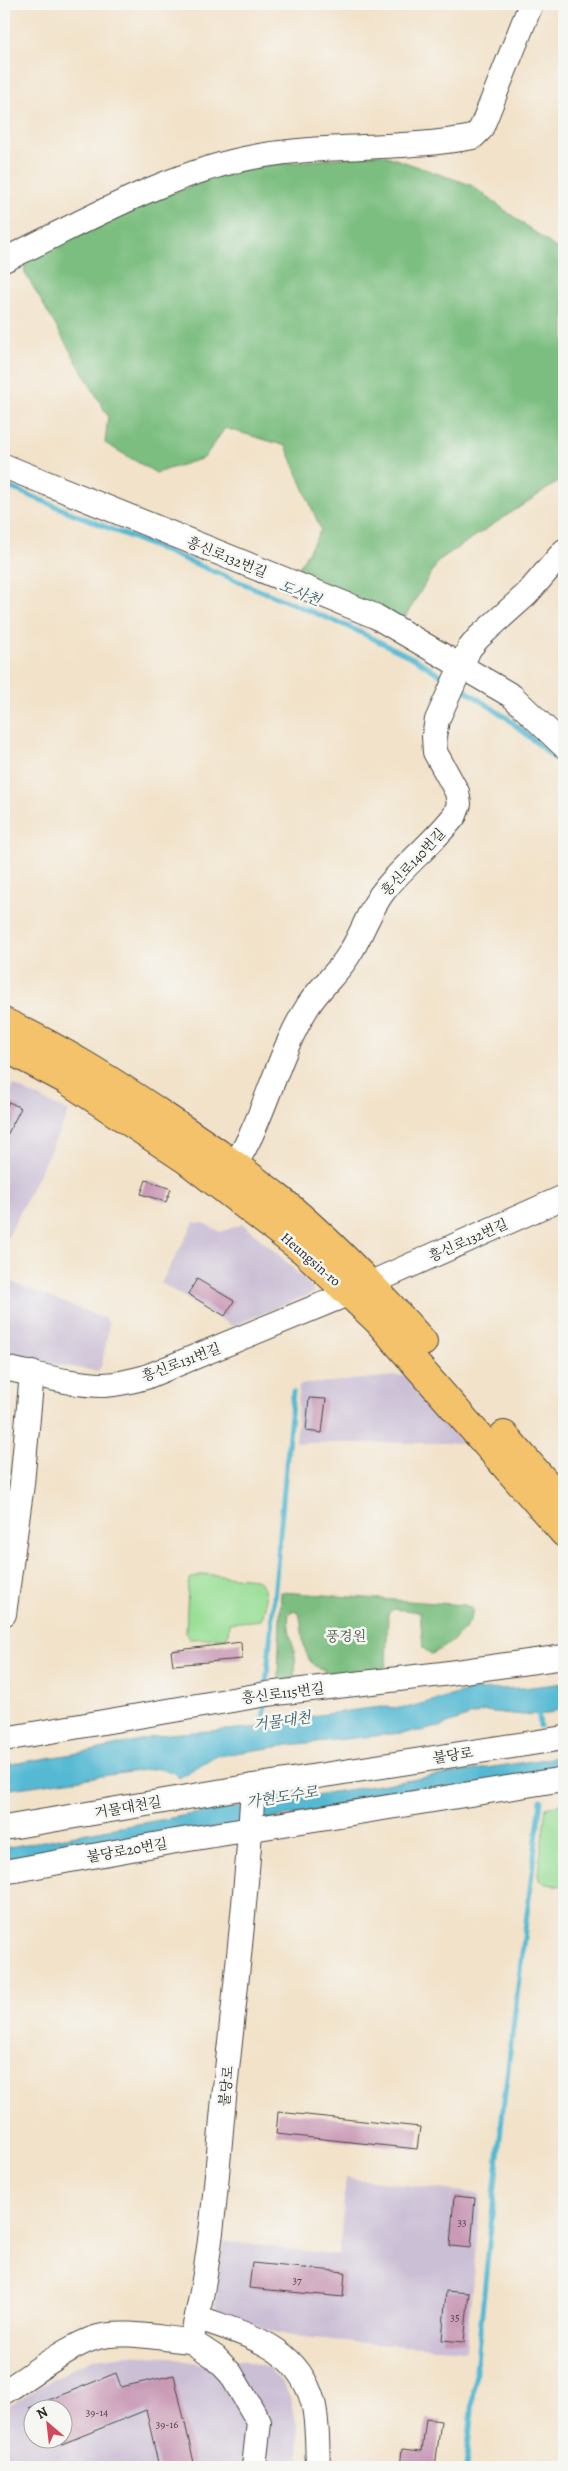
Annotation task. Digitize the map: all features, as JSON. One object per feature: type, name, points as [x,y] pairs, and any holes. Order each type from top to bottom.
[{"type":"main road","name":"Heungsin-ro","points":[[4,1022],[56,1048],[98,1073],[228,1175]]},
{"type":"main road","name":"Heungsin-ro","points":[[4,1047],[68,1081],[185,1159],[228,1175],[282,1201],[361,1288],[564,1503]]},
{"type":"main road","name":"Heungsin-ro","points":[[361,1288],[412,1358],[564,1533]]},
{"type":"street","points":[[4,260],[131,198],[224,164],[289,152],[473,136],[481,129],[531,4]]},
{"type":"street","name":"흥신로132번길","points":[[4,466],[375,616],[456,678],[512,696],[564,746]]},
{"type":"street","name":"흥신로140번길","points":[[228,1175],[262,1112],[285,1051],[308,1005],[340,968],[350,953],[371,910],[386,888],[455,815],[459,804],[457,792],[435,752],[434,736],[437,720],[469,650],[478,638],[507,614],[564,551]]},
{"type":"street","name":"흥신로132번길","points":[[361,1288],[564,1197]]},
{"type":"street","name":"흥신로131번길","points":[[4,1368],[103,1385],[138,1379],[361,1288]]},
{"type":"street","points":[[4,1614],[22,1484],[32,1373]]},
{"type":"street","name":"흥신로115번길","points":[[4,1739],[267,1694],[442,1674],[564,1657]]},
{"type":"street","name":"불당로","points":[[191,2341],[198,2317],[209,2247],[251,1830],[253,1786],[564,1738]]},
{"type":"street","name":"불당로20번길","points":[[4,1872],[170,1842],[564,1779]]},
{"type":"street","name":"거물대천길","points":[[4,1828],[253,1786]]},
{"type":"street","points":[[198,2317],[262,2341],[284,2354],[296,2366],[306,2382],[313,2403],[318,2467]]},
{"type":"street","points":[[4,2392],[80,2345],[99,2337],[123,2336],[191,2341],[215,2357],[231,2374],[259,2422],[254,2467]]},
{"type":"shaded area","points":[[13,1085],[69,1112],[5,1243],[4,1100]]},
{"type":"shaded area","points":[[194,1222],[204,1223],[220,1232],[243,1224],[313,1288],[313,1293],[232,1326],[161,1283]]},
{"type":"shaded area","points":[[4,1279],[106,1319],[109,1324],[107,1338],[102,1365],[98,1371],[4,1357]]},
{"type":"shaded area","points":[[405,1375],[430,1400],[462,1443],[296,1443],[299,1385]]},
{"type":"shaded area","points":[[346,2178],[481,2194],[466,2350],[292,2336],[274,2332],[219,2310],[216,2304],[223,2241],[339,2255]]},
{"type":"shaded area","points":[[126,2355],[166,2357],[202,2364],[242,2360],[269,2368],[284,2385],[292,2402],[298,2430],[300,2467],[4,2467],[4,2408],[75,2367],[94,2359]]},
{"type":"green space","points":[[381,154],[471,185],[564,254],[564,478],[439,560],[400,626],[289,584],[321,530],[286,446],[225,428],[204,458],[156,473],[105,443],[108,416],[25,273],[24,249],[238,168]]},
{"type":"green space","points":[[202,1574],[256,1579],[263,1587],[265,1598],[261,1620],[229,1623],[226,1638],[189,1639],[186,1633],[188,1584],[190,1579]]},
{"type":"green space","name":"풍경원","points":[[281,1592],[465,1605],[472,1608],[472,1615],[459,1636],[431,1654],[423,1648],[420,1612],[393,1609],[388,1614],[386,1666],[379,1671],[369,1674],[346,1676],[323,1671],[315,1666],[306,1654],[299,1613],[295,1611],[289,1613],[289,1631],[296,1664],[291,1683],[280,1682],[278,1674]]},
{"type":"green space","points":[[564,1803],[564,1886],[546,1884],[539,1880],[538,1874],[546,1808]]},
{"type":"water","points":[[564,1683],[564,1707],[548,1714],[523,1715],[484,1711],[439,1727],[420,1731],[289,1745],[215,1756],[179,1778],[174,1773],[159,1768],[4,1790],[4,1765],[91,1751],[167,1734],[280,1726],[311,1716],[379,1707],[406,1708],[472,1690],[523,1688]]},
{"type":"water","points":[[564,1756],[564,1770],[4,1863],[4,1848],[187,1815]]},
{"type":"building","points":[[9,1102],[21,1108],[4,1141],[4,1112]]},
{"type":"building","points":[[146,1180],[171,1189],[166,1202],[141,1194]]},
{"type":"building","points":[[197,1279],[234,1301],[225,1316],[188,1294]]},
{"type":"building","points":[[309,1398],[326,1399],[322,1433],[306,1431]]},
{"type":"building","points":[[241,1642],[242,1659],[173,1665],[171,1651]]},
{"type":"building","points":[[278,2112],[420,2127],[417,2149],[276,2134]]},
{"type":"building","points":[[454,2196],[475,2198],[471,2248],[450,2246]]},
{"type":"building","points":[[252,2263],[345,2272],[343,2297],[249,2288]]},
{"type":"building","points":[[446,2291],[469,2293],[464,2342],[442,2340]]},
{"type":"building","points":[[116,2373],[121,2387],[174,2375],[195,2467],[159,2467],[146,2410],[72,2440],[72,2398],[54,2398]]},
{"type":"building","points":[[426,2419],[441,2421],[435,2467],[400,2467],[402,2449],[422,2451]]},
{"type":"waterway","name":"도사천","points":[[4,485],[349,627],[415,659],[449,680]]},
{"type":"waterway","name":"도사천","points":[[459,686],[507,718],[564,766]]},
{"type":"waterway","points":[[266,1685],[293,1392]]},
{"type":"waterway","name":"거물대천","points":[[262,1734],[265,1704]]},
{"type":"waterway","points":[[538,1709],[540,1726]]},
{"type":"waterway","points":[[466,2467],[503,2109],[541,1800]]},
{"type":"water label","name":"가현도수로","points":[[282,1797]]}]
